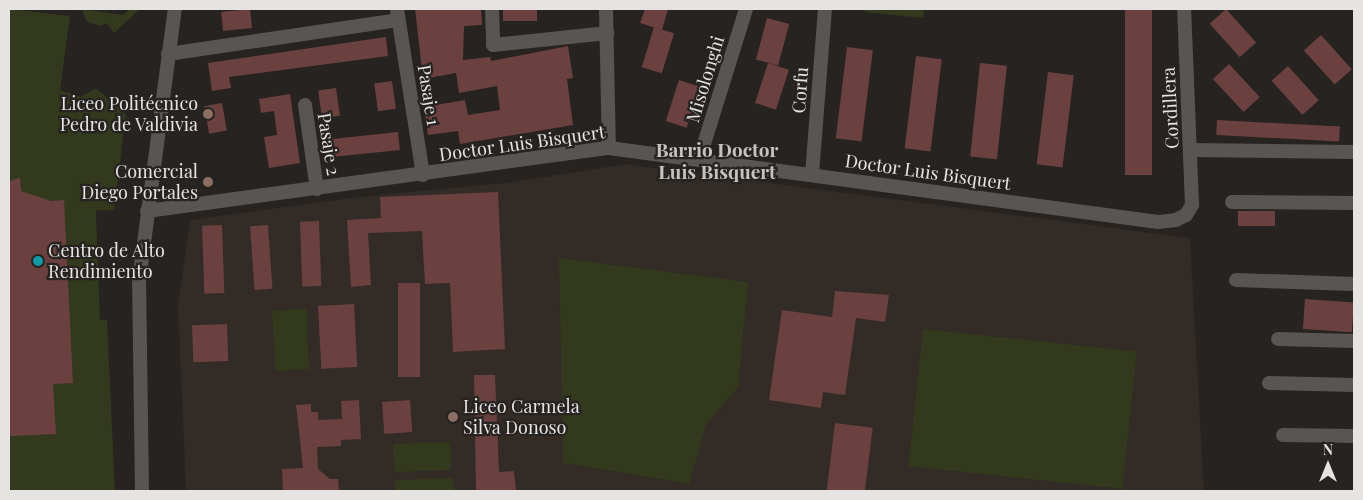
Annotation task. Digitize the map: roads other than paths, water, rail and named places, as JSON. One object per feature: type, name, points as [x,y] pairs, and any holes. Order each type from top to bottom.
[{"type":"street","points":[[142,491],[138,300],[147,211],[175,9]]},
{"type":"street","points":[[492,9],[493,45],[607,33]]},
{"type":"street","points":[[606,9],[609,148]]},
{"type":"street","name":"Misolonghi","points":[[699,160],[746,9]]},
{"type":"street","name":"Corfu","points":[[812,174],[825,9]]},
{"type":"street","name":"Cordillera","points":[[1184,9],[1192,205]]},
{"type":"street","name":"Pasaje 1","points":[[168,54],[398,14],[422,175]]},
{"type":"street","name":"Pasaje 2","points":[[304,105],[317,189]]},
{"type":"street","name":"Doctor Luis Bisquert","points":[[147,211],[609,148],[1158,222],[1186,216],[1192,205]]},
{"type":"street","points":[[1191,150],[1354,152]]},
{"type":"street","points":[[1232,202],[1354,203]]},
{"type":"street","points":[[1236,280],[1354,284]]},
{"type":"street","points":[[1278,339],[1354,341]]},
{"type":"street","points":[[1269,383],[1354,385]]},
{"type":"street","points":[[1283,435],[1354,436]]},
{"type":"place","name":"Liceo Politécnico Pedro de Valdivia","points":[[208,114]]},
{"type":"place","name":"Comercial Diego Portales","points":[[208,182]]},
{"type":"place","name":"Centro de Alto Rendimiento","points":[[38,261]]},
{"type":"place","name":"Liceo Carmela Silva Donoso","points":[[453,417]]},
{"type":"district","name":"Barrio Doctor Luis Bisquert","points":[[717,161]]}]
